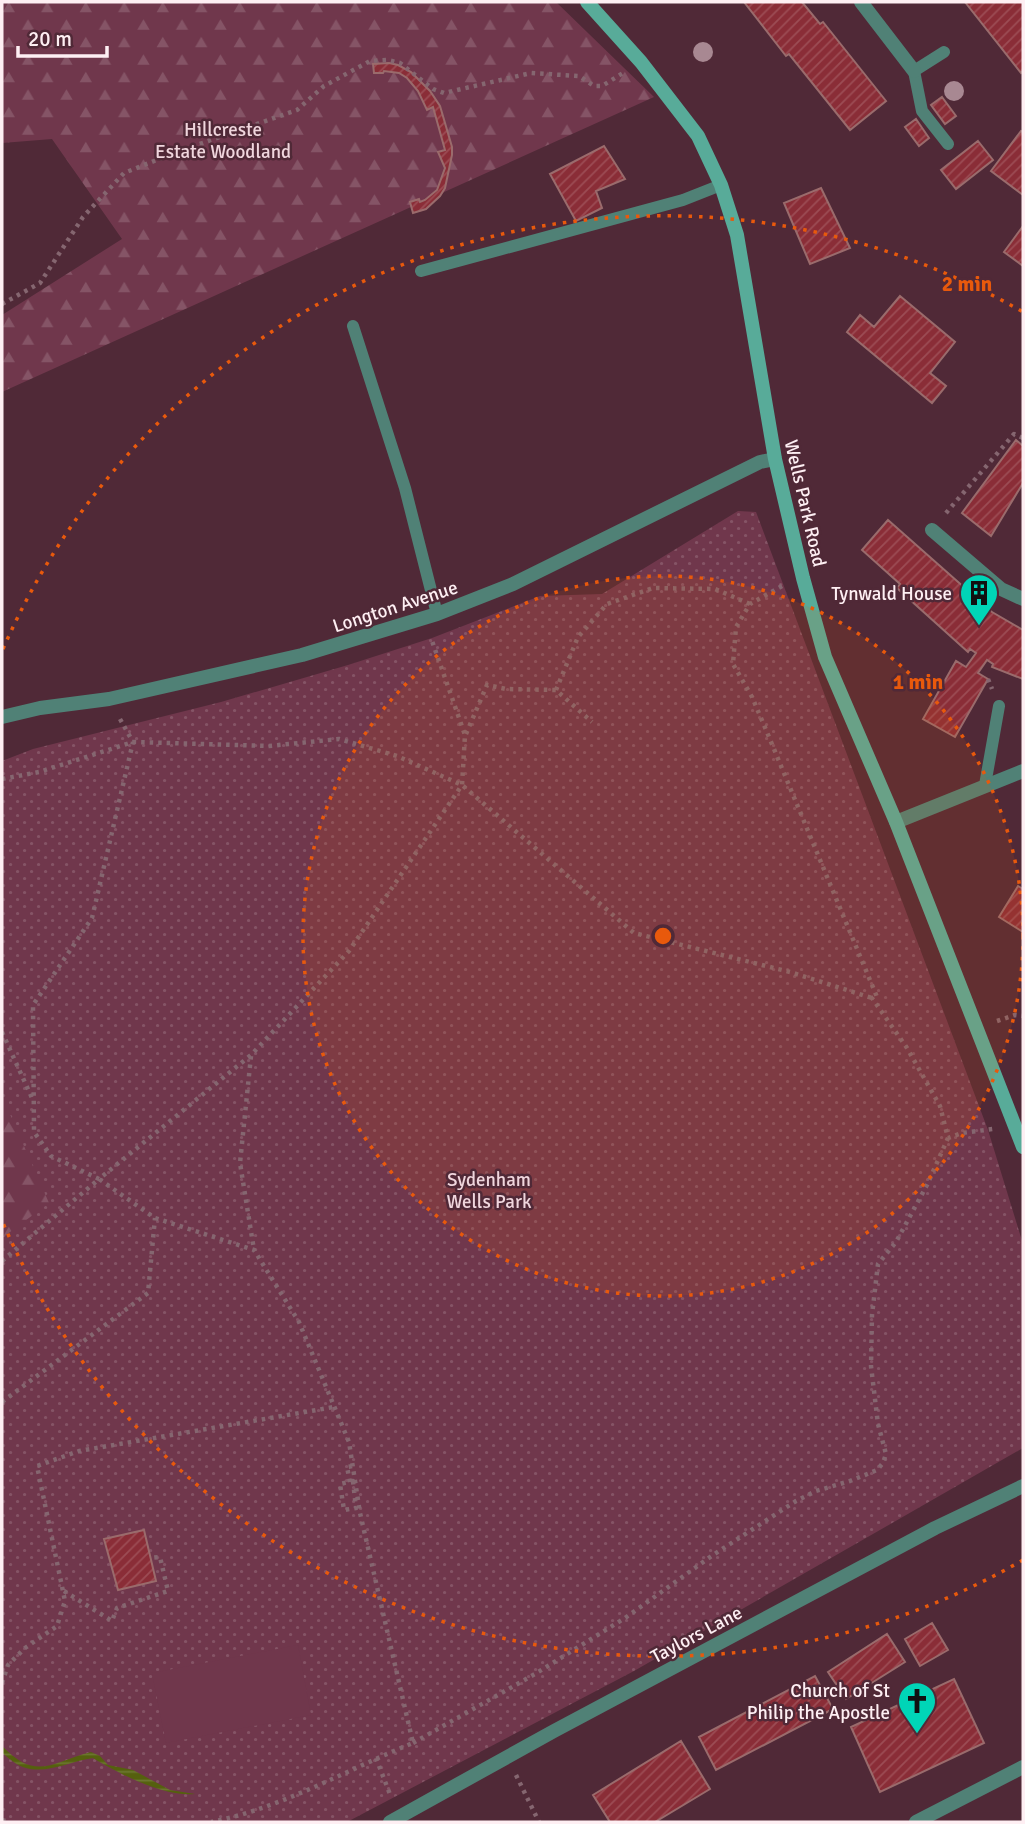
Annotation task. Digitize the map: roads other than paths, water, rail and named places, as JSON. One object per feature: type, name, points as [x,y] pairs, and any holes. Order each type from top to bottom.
[{"type":"street","name":"Wells Park Road","points":[[587,2],[641,62],[698,136],[721,185],[737,235],[775,459],[825,657],[896,822],[1023,1147]]},
{"type":"street","points":[[864,3],[914,71]]},
{"type":"street","name":"Longton Avenue","points":[[2,717],[40,708],[109,699],[302,655],[437,614],[513,584],[760,462],[775,459]]},
{"type":"street","points":[[932,530],[1001,589],[1023,599]]},
{"type":"street","points":[[896,822],[1023,771]]},
{"type":"street","name":"Taylors Lane","points":[[401,1819],[611,1700],[935,1528],[1023,1486]]},
{"type":"street","points":[[916,1822],[1023,1768]]},
{"type":"lane","points":[[944,52],[914,71],[922,111],[948,144]]},
{"type":"lane","points":[[421,271],[683,200],[721,185]]},
{"type":"lane","points":[[353,326],[405,488],[437,614]]},
{"type":"lane","points":[[985,785],[999,706]]},
{"type":"place","name":"Tynwald House","points":[[979,627]]},
{"type":"place","name":"Church of St Philip the Apostle","points":[[917,1735]]},
{"type":"park label","name":"Hillcreste Estate Woodland","points":[[223,140]]},
{"type":"park label","name":"Sydenham Wells Park","points":[[489,1190]]}]
